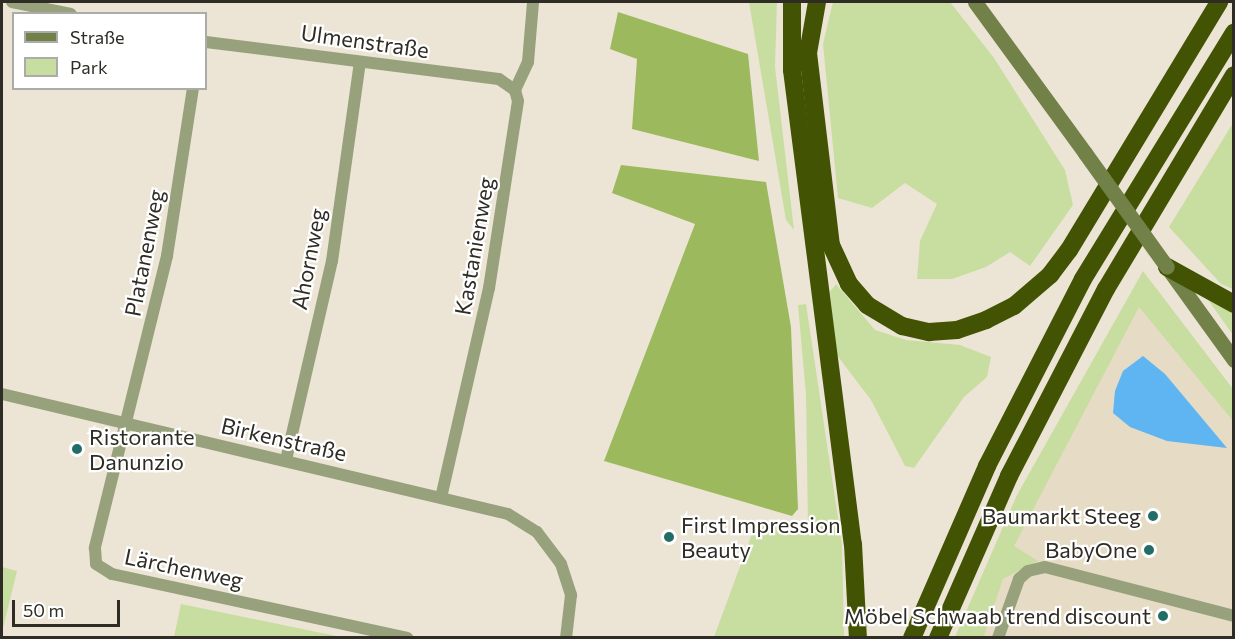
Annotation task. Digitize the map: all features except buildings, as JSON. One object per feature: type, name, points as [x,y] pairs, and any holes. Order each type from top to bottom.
[{"type":"highway","points":[[792,2],[792,70],[853,544],[858,638]]},
{"type":"highway","points":[[817,2],[810,28],[811,89],[827,230],[837,261],[857,295],[877,313],[902,326],[943,332],[972,326],[1000,314],[1050,275],[1069,250],[1219,2]]},
{"type":"highway","points":[[912,638],[987,466],[1083,279],[1233,33]]},
{"type":"highway","points":[[938,638],[1014,465],[1106,289],[1165,184],[1233,75]]},
{"type":"highway","points":[[1165,184],[1233,97]]},
{"type":"highway","points":[[1167,267],[1233,304]]},
{"type":"main road","points":[[975,2],[1233,360]]},
{"type":"street","points":[[12,2],[61,12]]},
{"type":"street","name":"Kastanienweg","points":[[441,498],[484,318],[518,101],[515,90],[528,62],[533,2]]},
{"type":"street","name":"Ulmenstraße","points":[[207,42],[499,79],[515,90]]},
{"type":"street","name":"Ahornweg","points":[[286,460],[332,261],[360,63]]},
{"type":"street","name":"Platanenweg","points":[[127,424],[167,256],[193,90]]},
{"type":"street","name":"Birkenstraße","points":[[2,394],[286,460],[508,514],[525,521],[548,543],[561,564],[571,595],[566,638]]},
{"type":"street","name":"Lärchenweg","points":[[127,424],[95,548],[95,561],[100,569],[407,638]]},
{"type":"street","points":[[998,638],[1019,579],[1028,571],[1045,567],[1233,616]]},
{"type":"shaded area","points":[[1139,306],[1233,421],[1233,637],[984,638],[1003,579],[1037,561],[1013,546]]},
{"type":"green space","points":[[749,2],[777,2],[775,67],[794,230],[786,220]]},
{"type":"green space","points":[[833,2],[950,2],[994,58],[1065,170],[1073,205],[1030,266],[1010,252],[986,267],[952,279],[917,279],[920,241],[937,204],[905,183],[872,208],[838,198],[823,44]]},
{"type":"green space","points":[[618,12],[748,54],[759,161],[632,129],[637,59],[610,49]]},
{"type":"green space","points":[[1233,123],[1233,289],[1221,284],[1169,227]]},
{"type":"green space","points":[[621,165],[766,182],[791,327],[798,509],[792,516],[604,461],[695,224],[612,193]]},
{"type":"green space","points":[[1143,271],[1233,389],[1233,421],[1139,307],[1014,546],[1038,561],[1003,579],[984,637],[955,637],[1017,495]]},
{"type":"green space","points":[[836,284],[875,330],[906,340],[960,345],[991,357],[987,377],[964,397],[914,468],[905,466],[871,400],[836,354],[830,292]]},
{"type":"green space","points":[[1206,297],[1233,313],[1233,335]]},
{"type":"green space","points":[[806,304],[842,545],[844,637],[714,637],[756,523],[798,531],[808,526],[806,395],[798,305]]},
{"type":"green space","points":[[2,567],[17,571],[2,632]]},
{"type":"green space","points":[[181,604],[341,637],[174,637]]},
{"type":"water","points":[[1143,356],[1165,374],[1227,448],[1167,441],[1130,427],[1113,413],[1115,391],[1123,371]]},
{"type":"place","name":"Ristorante Danunzio","points":[[77,449]]},
{"type":"place","name":"Baumarkt Steeg","points":[[1153,516]]},
{"type":"place","name":"First Impression Beauty","points":[[669,537]]},
{"type":"place","name":"BabyOne","points":[[1149,550]]},
{"type":"place","name":"Möbel Schwaab trend discount","points":[[1163,616]]}]
